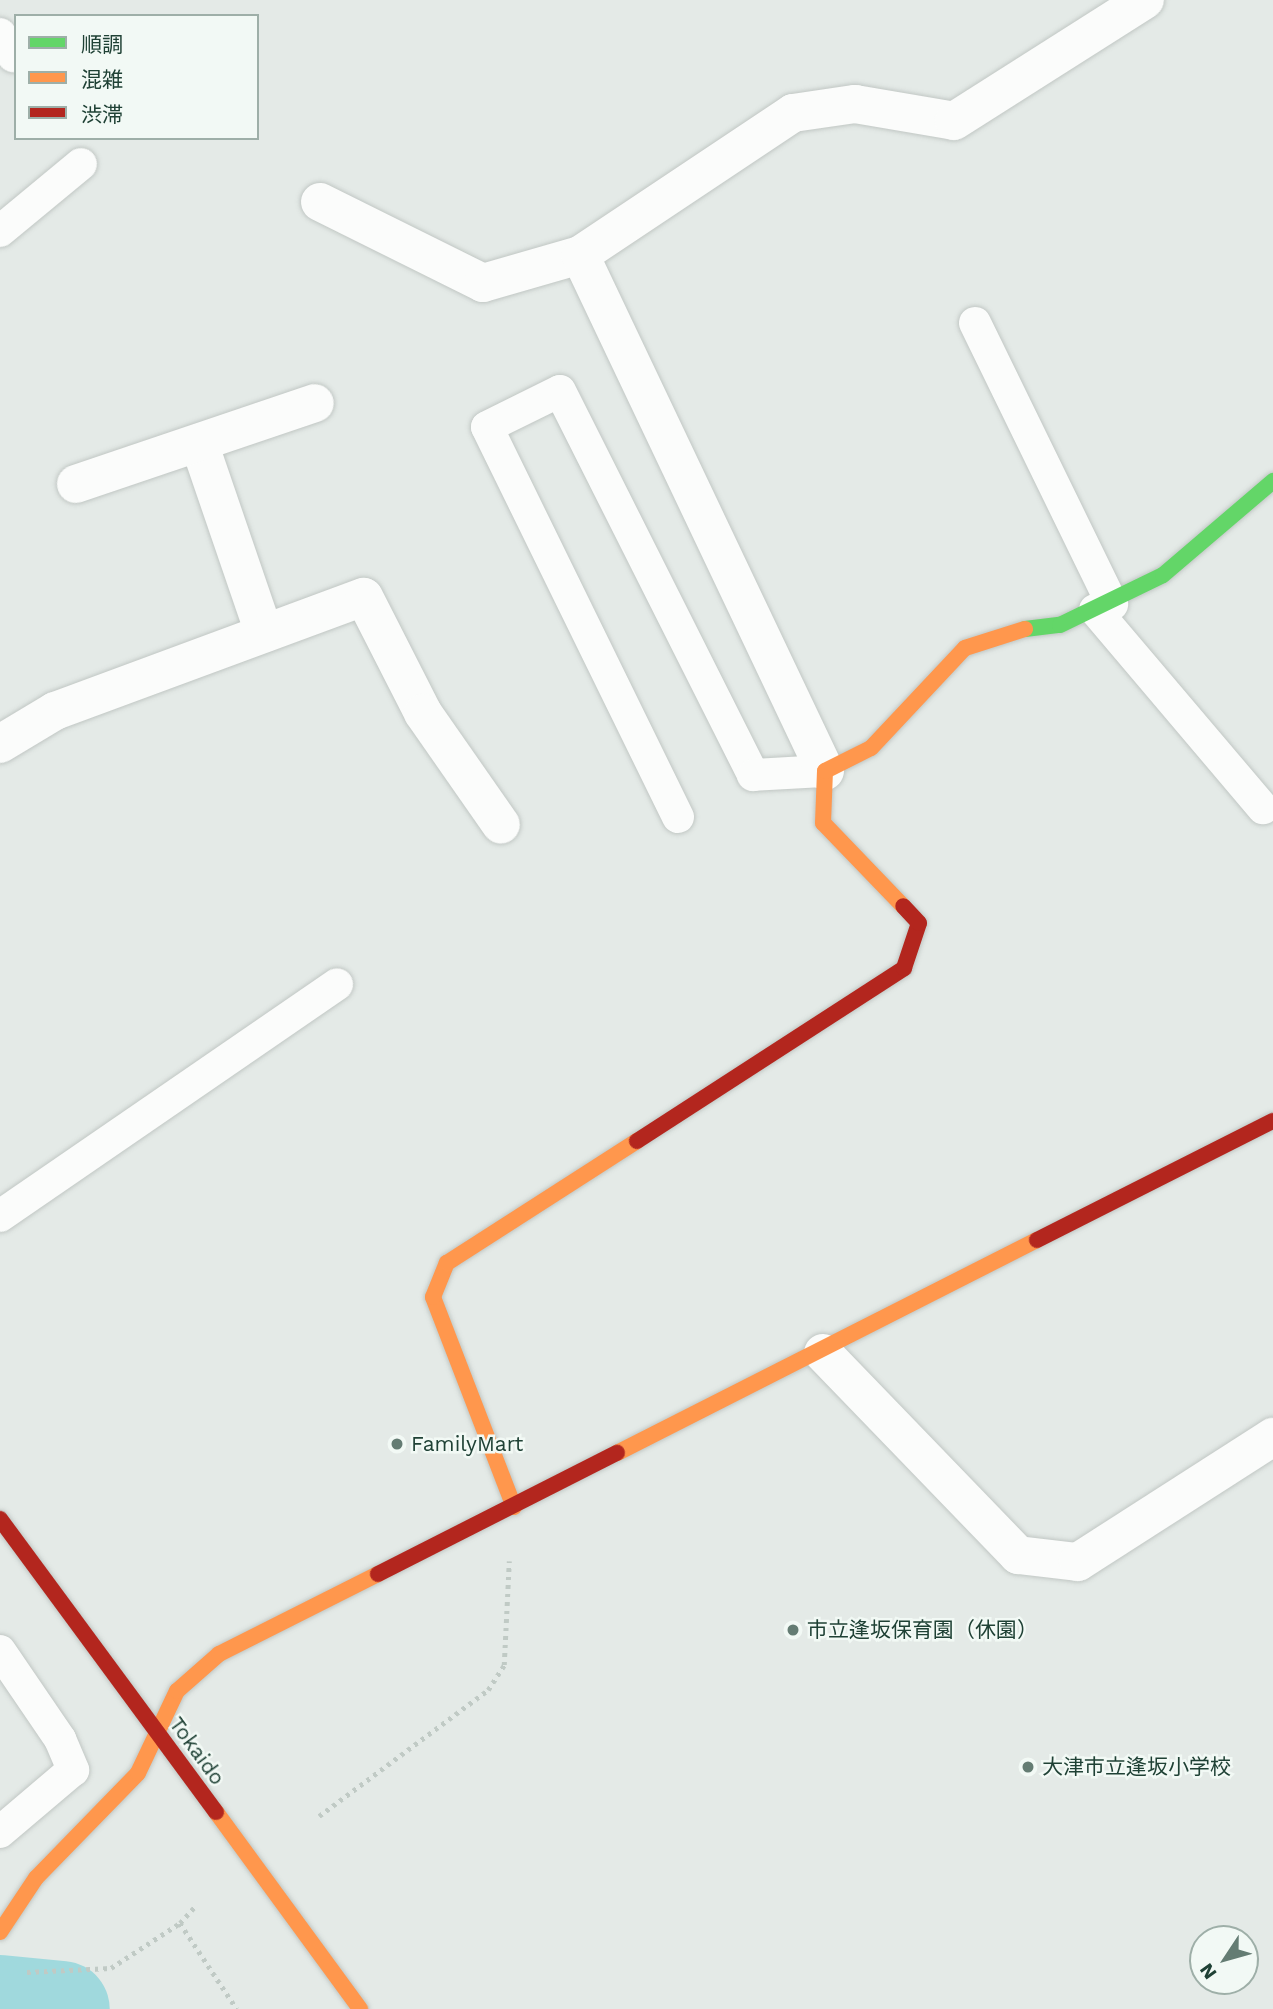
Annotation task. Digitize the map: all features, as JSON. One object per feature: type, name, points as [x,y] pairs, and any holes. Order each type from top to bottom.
[{"type":"main road","points":[[514,1507],[433,1297],[447,1263],[904,968],[919,922],[823,823],[825,771],[871,748],[965,648],[1002,632],[1060,625],[1103,607],[1163,575],[1273,481]]},
{"type":"main road","points":[[0,1932],[36,1878],[92,1816],[138,1773],[156,1731],[184,1683],[219,1654],[822,1353],[1273,1121]]},
{"type":"main road","name":"Tokaido","points":[[0,1519],[360,2009]]},
{"type":"street","points":[[320,202],[482,283],[580,256],[793,113],[855,104],[954,121],[1145,0]]},
{"type":"street","points":[[580,256],[825,771]]},
{"type":"street","points":[[76,484],[315,403]]},
{"type":"street","points":[[199,443],[264,633]]},
{"type":"street","points":[[0,744],[55,711],[364,597],[423,713],[501,825]]},
{"type":"street","points":[[822,1353],[1018,1555],[1079,1562],[1273,1437]]},
{"type":"lane","points":[[0,231],[81,164]]},
{"type":"lane","points":[[975,323],[1103,607],[1263,808]]},
{"type":"lane","points":[[678,817],[487,426],[560,391],[753,775],[825,771]]},
{"type":"lane","points":[[0,1216],[337,984]]},
{"type":"lane","points":[[0,1651],[60,1739],[73,1770],[0,1832]]},
{"type":"path","points":[[319,1816],[488,1690],[504,1665],[512,1583]]},
{"type":"path","points":[[14,1970],[41,1974],[111,1968],[180,1923],[197,1904]]},
{"type":"path","points":[[180,1923],[237,2009]]},
{"type":"waterway","points":[[0,2003],[62,2009]]},
{"type":"traffic: fast","points":[[1025,629],[1060,625],[1163,575],[1273,481]]},
{"type":"traffic: slow","points":[[903,906],[823,823],[825,771],[871,748],[965,648],[1025,629]]},
{"type":"traffic: slow","points":[[514,1507],[433,1297],[447,1263],[637,1141]]},
{"type":"traffic: slow","points":[[617,1453],[1037,1240]]},
{"type":"traffic: slow","points":[[0,1932],[36,1878],[138,1773],[177,1691],[219,1654],[378,1574]]},
{"type":"traffic: slow","points":[[216,1812],[360,2009]]},
{"type":"traffic: jam","points":[[637,1141],[904,968],[919,923],[903,906]]},
{"type":"traffic: jam","points":[[1037,1240],[1273,1121]]},
{"type":"traffic: jam","points":[[378,1574],[617,1453]]},
{"type":"traffic: jam","points":[[0,1519],[216,1812]]},
{"type":"place","name":"FamilyMart","points":[[397,1444]]},
{"type":"place","name":"市立逢坂保育園（休園）","points":[[793,1630]]},
{"type":"place","name":"大津市立逢坂小学校","points":[[1028,1767]]}]
